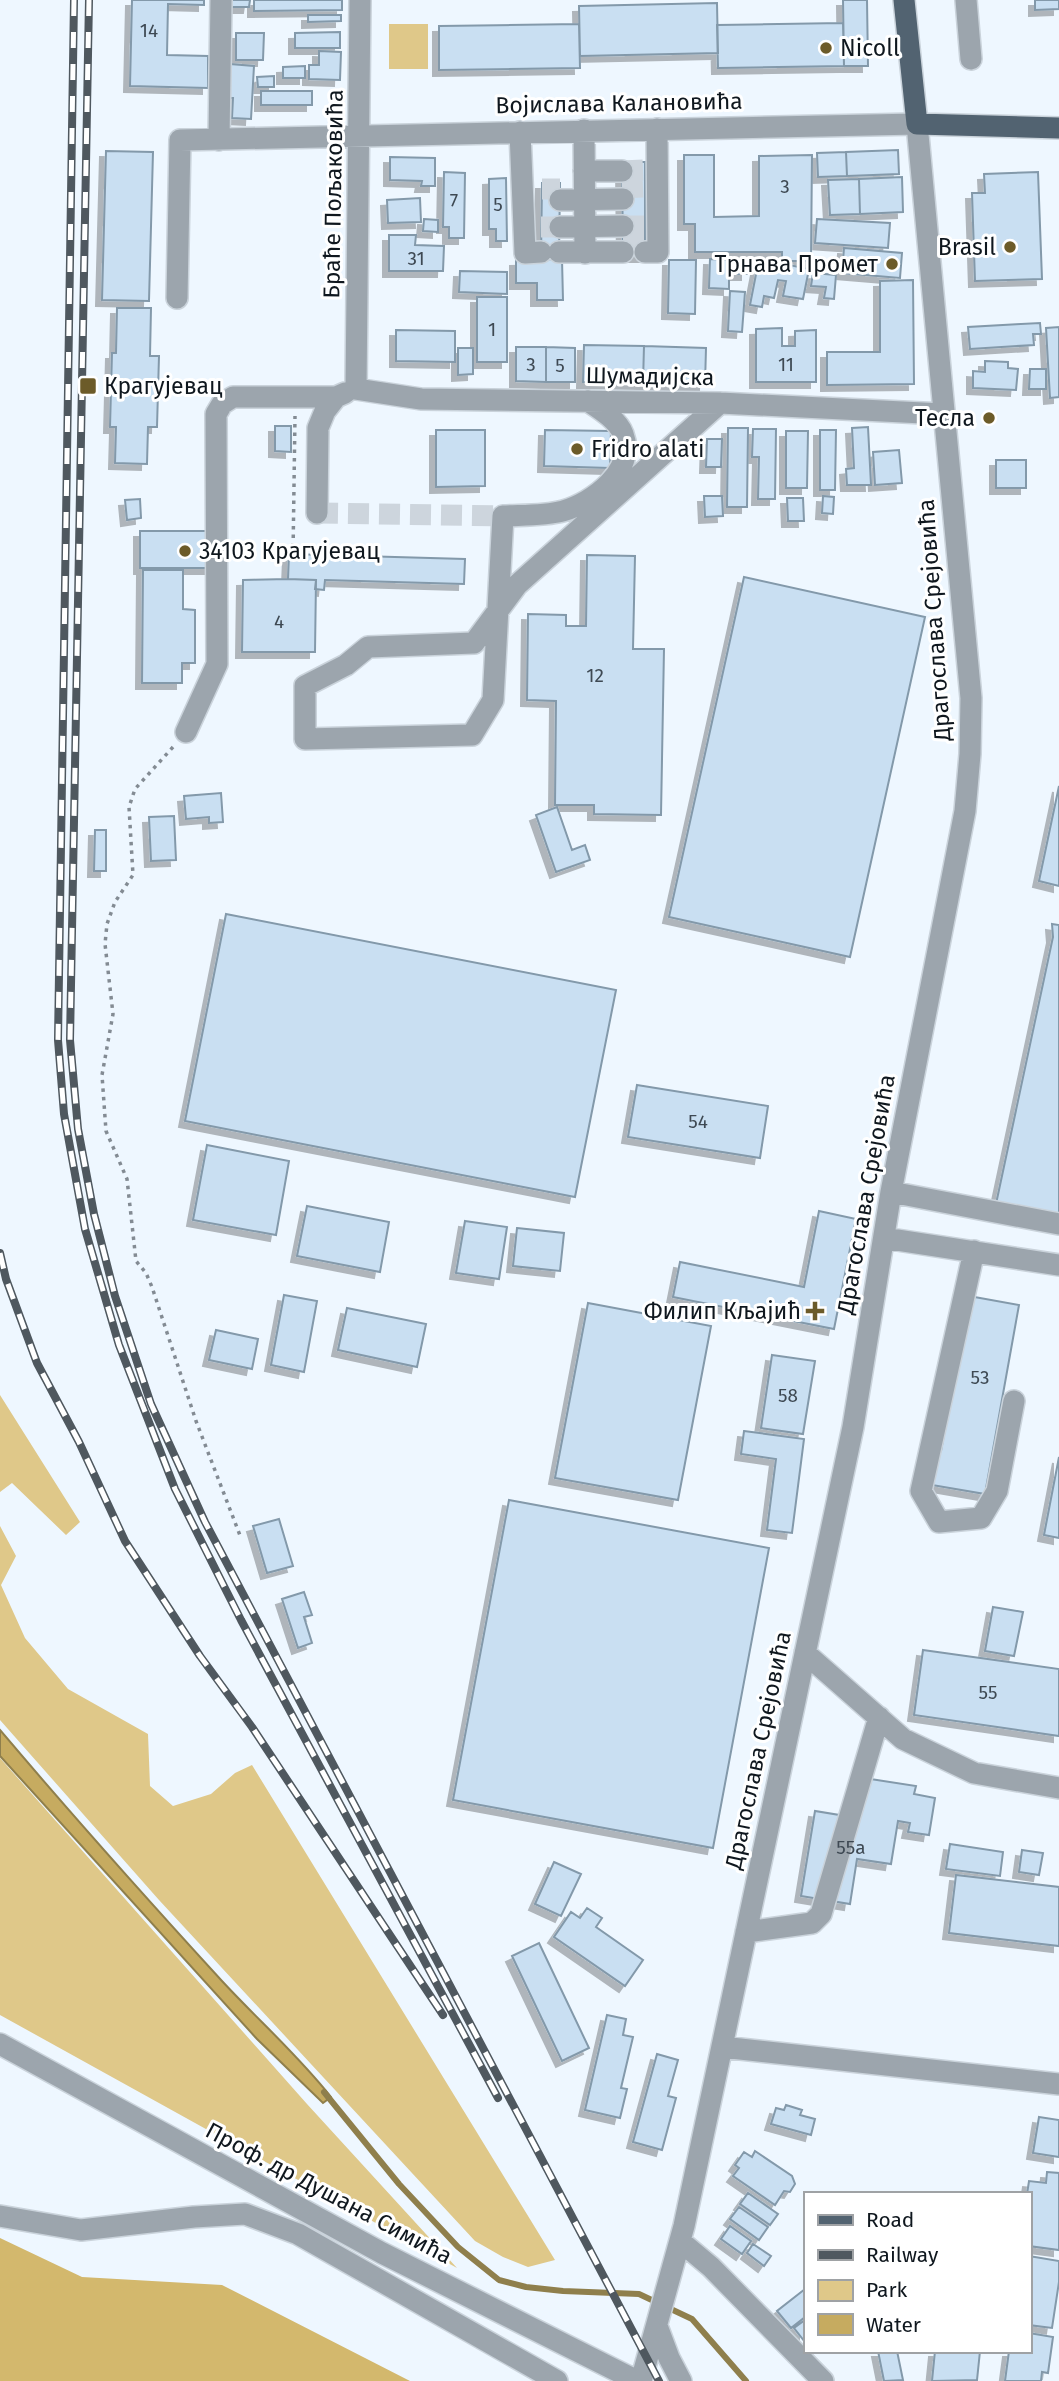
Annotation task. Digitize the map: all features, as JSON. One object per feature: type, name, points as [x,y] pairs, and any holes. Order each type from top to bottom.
[{"type":"main road","name":"Драгослава Срејовића","points":[[904,0],[917,124]]},
{"type":"main road","name":"Војислава Калановића","points":[[917,124],[1059,128]]},
{"type":"street","points":[[219,140],[221,0]]},
{"type":"street","name":"Браће Пољаковића","points":[[356,389],[360,0]]},
{"type":"street","points":[[966,0],[971,59]]},
{"type":"street","name":"Војислава Калановића","points":[[177,298],[180,140],[917,124]]},
{"type":"street","name":"Драгослава Срејовића","points":[[639,2381],[680,2241],[853,1427],[891,1192],[954,870],[969,774],[970,685],[917,124]]},
{"type":"street","points":[[650,237],[651,185],[657,129]]},
{"type":"street","points":[[584,131],[585,240]]},
{"type":"street","points":[[520,132],[541,195],[544,239],[623,240]]},
{"type":"street","points":[[541,195],[584,186],[622,186]]},
{"type":"street","points":[[186,732],[217,664],[216,414],[222,404],[233,397],[336,397],[356,389]]},
{"type":"street","name":"Шумадијска","points":[[356,389],[421,399],[720,404],[943,414]]},
{"type":"street","points":[[317,513],[318,428],[325,411],[336,397]]},
{"type":"street","points":[[588,401],[607,414],[623,432],[625,456],[616,477],[594,496],[551,514],[503,516],[499,608],[493,700],[472,735],[305,739],[305,686],[346,665],[368,647],[474,643],[499,608],[517,585],[720,404]]},
{"type":"street","points":[[891,1192],[1059,1224]]},
{"type":"street","points":[[884,1238],[1059,1265]]},
{"type":"street","points":[[974,1251],[921,1491],[939,1522],[981,1518],[997,1491],[1014,1401]]},
{"type":"street","points":[[805,1653],[903,1739],[974,1773],[1059,1788]]},
{"type":"street","points":[[747,1932],[812,1923],[821,1914],[878,1717]]},
{"type":"street","name":"Проф. др Душана Симића","points":[[0,2044],[382,2253],[639,2381]]},
{"type":"street","points":[[722,2047],[1059,2084]]},
{"type":"street","points":[[0,2216],[80,2230],[245,2214],[298,2234],[557,2381]]},
{"type":"street","points":[[680,2241],[711,2267],[822,2381]]},
{"type":"street","points":[[659,2320],[669,2358],[681,2381]]},
{"type":"path","points":[[293,555],[296,397]]},
{"type":"path","points":[[186,732],[135,789],[129,807],[133,875],[116,902],[107,924],[105,944],[113,1014],[102,1075],[107,1130],[127,1179],[136,1261],[146,1273],[152,1287],[196,1420],[241,1538]]},
{"type":"green space","points":[[389,24],[428,24],[428,69],[389,69]]},
{"type":"green space","points":[[0,1395],[80,1522],[66,1535],[12,1483],[0,1492]]},
{"type":"green space","points":[[0,1526],[16,1556],[1,1585],[25,1638],[68,1689],[148,1734],[150,1786],[173,1806],[211,1794],[235,1773],[252,1765],[555,2260],[528,2267],[475,2241],[159,1900],[0,1720]]},
{"type":"green space","points":[[0,1758],[307,2104],[457,2268],[0,2015]]},
{"type":"shaded area","points":[[0,2238],[82,2277],[222,2285],[410,2381],[0,2381]]},
{"type":"water","points":[[0,1730],[165,1919],[331,2097],[323,2103],[257,2039],[0,1756]]},
{"type":"building","points":[[132,0],[204,0],[204,5],[168,4],[167,55],[208,56],[208,88],[130,86]]},
{"type":"building","points":[[231,0],[250,0],[249,7],[231,7]]},
{"type":"building","points":[[254,0],[342,0],[342,10],[254,11]]},
{"type":"building","points":[[843,0],[867,0],[868,66],[844,66]]},
{"type":"building","points":[[1035,0],[1059,0],[1059,9],[1035,10]]},
{"type":"building","points":[[717,3],[718,53],[580,56],[579,6]]},
{"type":"building","points":[[308,15],[341,15],[341,21],[308,22]]},
{"type":"building","points":[[843,23],[844,66],[718,68],[717,25]]},
{"type":"building","points":[[579,24],[580,68],[439,70],[439,26]]},
{"type":"building","points":[[340,32],[340,48],[295,48],[295,33]]},
{"type":"building","points":[[236,33],[264,33],[263,60],[236,60]]},
{"type":"building","points":[[319,51],[341,52],[340,80],[309,79],[309,65],[319,65]]},
{"type":"building","points":[[230,64],[254,66],[251,119],[232,118],[233,98],[228,98]]},
{"type":"building","points":[[305,66],[305,78],[283,78],[283,67]]},
{"type":"building","points":[[274,76],[274,87],[258,87],[257,77]]},
{"type":"building","points":[[261,91],[312,91],[312,105],[261,105]]},
{"type":"building","points":[[898,150],[899,174],[847,176],[846,152]]},
{"type":"building","points":[[106,151],[153,152],[149,301],[102,300]]},
{"type":"building","points":[[846,152],[847,176],[818,177],[817,153]]},
{"type":"building","points":[[684,155],[714,155],[714,217],[759,216],[759,156],[812,155],[811,261],[782,261],[782,252],[695,252],[695,224],[684,224]]},
{"type":"building","points":[[390,157],[435,158],[435,186],[421,186],[422,181],[390,180]]},
{"type":"building","points":[[622,162],[645,162],[645,256],[623,256]]},
{"type":"building","points":[[444,172],[465,173],[464,238],[449,238],[449,227],[443,227]]},
{"type":"building","points":[[1038,172],[1042,279],[975,281],[972,193],[985,193],[984,174]]},
{"type":"building","points":[[902,177],[903,212],[860,214],[859,179]]},
{"type":"building","points":[[506,178],[507,241],[496,241],[496,229],[489,229],[489,179]]},
{"type":"building","points":[[859,179],[860,214],[830,215],[828,180]]},
{"type":"building","points":[[542,183],[560,183],[559,257],[541,257]]},
{"type":"building","points":[[420,198],[421,222],[388,223],[387,200]]},
{"type":"building","points":[[424,219],[438,220],[438,232],[423,231]]},
{"type":"building","points":[[817,219],[890,223],[888,248],[815,243]]},
{"type":"building","points":[[389,235],[416,235],[415,245],[444,246],[443,271],[389,271]]},
{"type":"building","points":[[844,248],[902,253],[900,278],[842,273]]},
{"type":"building","points":[[562,259],[563,300],[537,300],[537,283],[516,283],[516,260]]},
{"type":"building","points":[[710,259],[747,260],[747,274],[729,274],[729,289],[709,288]]},
{"type":"building","points":[[759,259],[809,269],[803,299],[783,296],[786,281],[778,280],[774,298],[764,296],[762,307],[750,305]]},
{"type":"building","points":[[669,260],[696,260],[695,314],[668,313]]},
{"type":"building","points":[[460,271],[507,272],[507,294],[459,292]]},
{"type":"building","points":[[813,273],[836,275],[834,299],[824,298],[826,287],[811,286]]},
{"type":"building","points":[[913,280],[914,384],[827,385],[827,352],[880,352],[880,281]]},
{"type":"building","points":[[730,291],[745,292],[742,332],[728,331]]},
{"type":"building","points":[[477,297],[507,297],[507,362],[477,362]]},
{"type":"building","name":"Крагујевац","points":[[117,308],[151,308],[150,356],[159,356],[157,427],[148,427],[147,464],[115,463],[116,427],[110,427],[112,353],[116,353]]},
{"type":"building","points":[[1040,323],[1041,334],[1033,334],[1034,345],[970,349],[968,327]]},
{"type":"building","points":[[1059,327],[1059,397],[1050,398],[1046,328]]},
{"type":"building","points":[[782,328],[782,346],[795,346],[795,331],[816,330],[816,382],[756,382],[756,329]]},
{"type":"building","points":[[396,330],[455,331],[455,362],[396,361]]},
{"type":"building","points":[[584,345],[644,346],[643,383],[583,382]]},
{"type":"building","points":[[644,346],[706,348],[705,385],[643,383]]},
{"type":"building","points":[[516,347],[546,347],[546,382],[516,381]]},
{"type":"building","points":[[546,347],[575,348],[575,382],[546,382]]},
{"type":"building","points":[[458,348],[473,348],[473,374],[458,375]]},
{"type":"building","points":[[985,361],[1008,362],[1008,368],[1018,369],[1016,390],[973,388],[973,371],[985,372]]},
{"type":"building","points":[[1030,369],[1046,369],[1046,389],[1029,389]]},
{"type":"building","points":[[275,426],[291,426],[291,452],[275,451]]},
{"type":"building","points":[[868,427],[871,485],[847,485],[846,469],[854,468],[852,428]]},
{"type":"building","points":[[728,428],[748,428],[747,507],[727,507]]},
{"type":"building","points":[[753,429],[776,429],[775,499],[758,499],[759,457],[752,457]]},
{"type":"building","points":[[436,430],[485,430],[485,486],[436,487]]},
{"type":"building","name":"Fridro alati","points":[[545,430],[611,431],[610,468],[544,466]]},
{"type":"building","points":[[820,430],[836,430],[835,490],[820,490]]},
{"type":"building","points":[[786,431],[808,431],[807,488],[786,488]]},
{"type":"building","points":[[707,439],[722,439],[721,467],[706,467]]},
{"type":"building","points":[[899,450],[902,483],[875,485],[873,452]]},
{"type":"building","points":[[996,460],[1026,460],[1026,488],[996,488]]},
{"type":"building","points":[[704,496],[722,496],[723,516],[705,517]]},
{"type":"building","points":[[823,496],[834,497],[833,514],[822,513]]},
{"type":"building","points":[[787,498],[803,498],[804,521],[788,521]]},
{"type":"building","points":[[140,499],[141,518],[127,520],[125,500]]},
{"type":"building","points":[[140,531],[210,531],[210,568],[140,568]]},
{"type":"building","points":[[289,554],[465,559],[464,584],[325,580],[324,590],[315,589],[316,580],[288,579]]},
{"type":"building","points":[[587,555],[635,556],[633,649],[664,649],[661,815],[594,814],[594,805],[555,805],[556,701],[527,700],[528,614],[566,615],[566,626],[586,626]]},
{"type":"building","points":[[143,570],[183,570],[183,609],[195,610],[195,663],[182,663],[182,683],[142,683]]},
{"type":"building","points":[[744,577],[925,617],[850,957],[669,917]]},
{"type":"building","points":[[243,580],[316,580],[315,652],[242,652]]},
{"type":"building","points":[[1059,786],[1059,886],[1039,881]]},
{"type":"building","points":[[221,793],[223,822],[209,823],[209,817],[186,819],[184,796]]},
{"type":"building","points":[[557,807],[572,850],[585,845],[590,860],[556,872],[536,815]]},
{"type":"building","points":[[174,816],[176,860],[151,861],[149,817]]},
{"type":"building","points":[[95,830],[106,830],[106,871],[94,871]]},
{"type":"building","points":[[226,914],[616,990],[575,1197],[185,1121]]},
{"type":"building","points":[[1052,924],[1059,925],[1059,1217],[996,1204],[1053,937]]},
{"type":"building","points":[[637,1085],[768,1106],[760,1158],[628,1137]]},
{"type":"building","points":[[207,1145],[289,1161],[276,1235],[193,1220]]},
{"type":"building","points":[[307,1206],[389,1222],[380,1272],[297,1256]]},
{"type":"building","points":[[819,1211],[856,1219],[834,1329],[673,1297],[680,1262],[804,1287]]},
{"type":"building","points":[[465,1221],[507,1227],[499,1279],[456,1273]]},
{"type":"building","points":[[517,1228],[564,1233],[560,1271],[513,1266]]},
{"type":"building","points":[[284,1295],[317,1301],[304,1372],[271,1365]]},
{"type":"building","points":[[969,1296],[1019,1305],[985,1494],[932,1485],[938,1450],[941,1451]]},
{"type":"building","points":[[588,1303],[711,1326],[678,1500],[555,1478]]},
{"type":"building","points":[[347,1308],[426,1324],[417,1367],[338,1350]]},
{"type":"building","points":[[216,1330],[258,1339],[252,1369],[209,1360]]},
{"type":"building","points":[[772,1355],[815,1361],[803,1434],[761,1428]]},
{"type":"building","points":[[744,1431],[804,1439],[792,1533],[767,1530],[776,1459],[741,1454]]},
{"type":"building","points":[[1059,1457],[1059,1538],[1044,1535]]},
{"type":"building","points":[[509,1500],[769,1548],[713,1848],[453,1800]]},
{"type":"building","points":[[279,1519],[293,1566],[267,1573],[253,1526]]},
{"type":"building","points":[[304,1592],[312,1615],[304,1617],[312,1643],[298,1648],[282,1599]]},
{"type":"building","points":[[993,1607],[1023,1612],[1014,1656],[985,1651]]},
{"type":"building","points":[[923,1650],[1059,1669],[1059,1736],[914,1715]]},
{"type":"building","points":[[864,1778],[916,1786],[914,1794],[935,1798],[929,1835],[908,1832],[910,1823],[898,1821],[891,1864],[857,1859],[850,1904],[801,1896],[815,1811],[858,1818]]},
{"type":"building","points":[[950,1844],[1003,1852],[1000,1876],[946,1869]]},
{"type":"building","points":[[1022,1850],[1043,1853],[1039,1875],[1019,1872]]},
{"type":"building","points":[[554,1862],[581,1874],[561,1916],[535,1904]]},
{"type":"building","points":[[956,1875],[1059,1887],[1059,1946],[949,1933]]},
{"type":"building","points":[[587,1908],[602,1918],[596,1927],[643,1960],[625,1986],[554,1937],[571,1912],[580,1918]]},
{"type":"building","points":[[539,1943],[589,2048],[562,2061],[512,1956]]},
{"type":"building","points":[[607,2015],[626,2019],[623,2035],[633,2037],[621,2088],[627,2089],[620,2118],[585,2110]]},
{"type":"building","points":[[657,2054],[678,2060],[668,2096],[676,2098],[662,2150],[633,2142]]},
{"type":"building","points":[[786,2105],[802,2110],[800,2115],[815,2119],[811,2135],[771,2124],[776,2108],[784,2110]]},
{"type":"building","points":[[1039,2117],[1059,2120],[1059,2157],[1033,2153]]},
{"type":"building","points":[[755,2151],[792,2176],[795,2184],[790,2192],[784,2191],[775,2205],[733,2176],[739,2168],[735,2165],[744,2152],[752,2157]]},
{"type":"building","points":[[1047,2172],[1059,2173],[1059,2250],[1031,2246],[1029,2181],[1046,2183]]},
{"type":"building","points":[[748,2193],[778,2214],[770,2225],[740,2204]]},
{"type":"building","points":[[739,2207],[768,2227],[759,2240],[730,2219]]},
{"type":"building","points":[[730,2226],[751,2241],[742,2254],[721,2239]]},
{"type":"building","points":[[753,2244],[771,2256],[764,2266],[747,2253]]},
{"type":"building","points":[[1031,2256],[1059,2261],[1059,2282],[1052,2328],[1031,2325]]},
{"type":"building","points":[[804,2290],[804,2318],[791,2328],[777,2311]]},
{"type":"building","points":[[804,2321],[804,2341],[794,2328]]},
{"type":"building","points":[[1031,2333],[1053,2337],[1048,2373],[1042,2372],[1041,2381],[1005,2381],[1009,2353],[1031,2353]]},
{"type":"building","points":[[878,2353],[897,2353],[903,2380],[884,2381]]},
{"type":"building","points":[[935,2353],[980,2353],[977,2380],[932,2381]]},
{"type":"waterway","points":[[324,2092],[399,2184],[458,2247],[499,2280],[526,2287],[563,2291],[639,2294],[692,2319],[746,2381]]},
{"type":"tunnel","points":[[622,171],[645,170]]},
{"type":"tunnel","points":[[622,188],[645,187]]},
{"type":"tunnel","points":[[542,189],[560,189]]},
{"type":"tunnel","points":[[623,226],[645,226]]},
{"type":"tunnel","points":[[541,227],[560,227]]},
{"type":"tunnel","points":[[623,241],[645,241]]},
{"type":"tunnel","points":[[317,513],[503,516]]},
{"type":"railway","points":[[74,0],[58,1040],[64,1114],[85,1229],[119,1345],[175,1489],[241,1620],[498,2098]]},
{"type":"railway","points":[[89,0],[70,1040],[78,1129],[94,1214],[115,1296],[151,1404],[205,1522],[659,2381]]},
{"type":"railway","points":[[0,1253],[6,1279],[37,1363],[79,1442],[125,1541],[443,2015]]},
{"type":"place","name":"Nicoll","points":[[826,48]]},
{"type":"place","name":"Brasil","points":[[1010,247]]},
{"type":"place","name":"Трнава Промет","points":[[892,264]]},
{"type":"place","name":"Крагујевац","points":[[88,386]]},
{"type":"place","name":"Тесла","points":[[989,418]]},
{"type":"place","name":"Fridro alati","points":[[577,449]]},
{"type":"place","name":"34103 Крагујевац","points":[[185,551]]},
{"type":"place","name":"Филип Кљајић","points":[[815,1311]]}]
